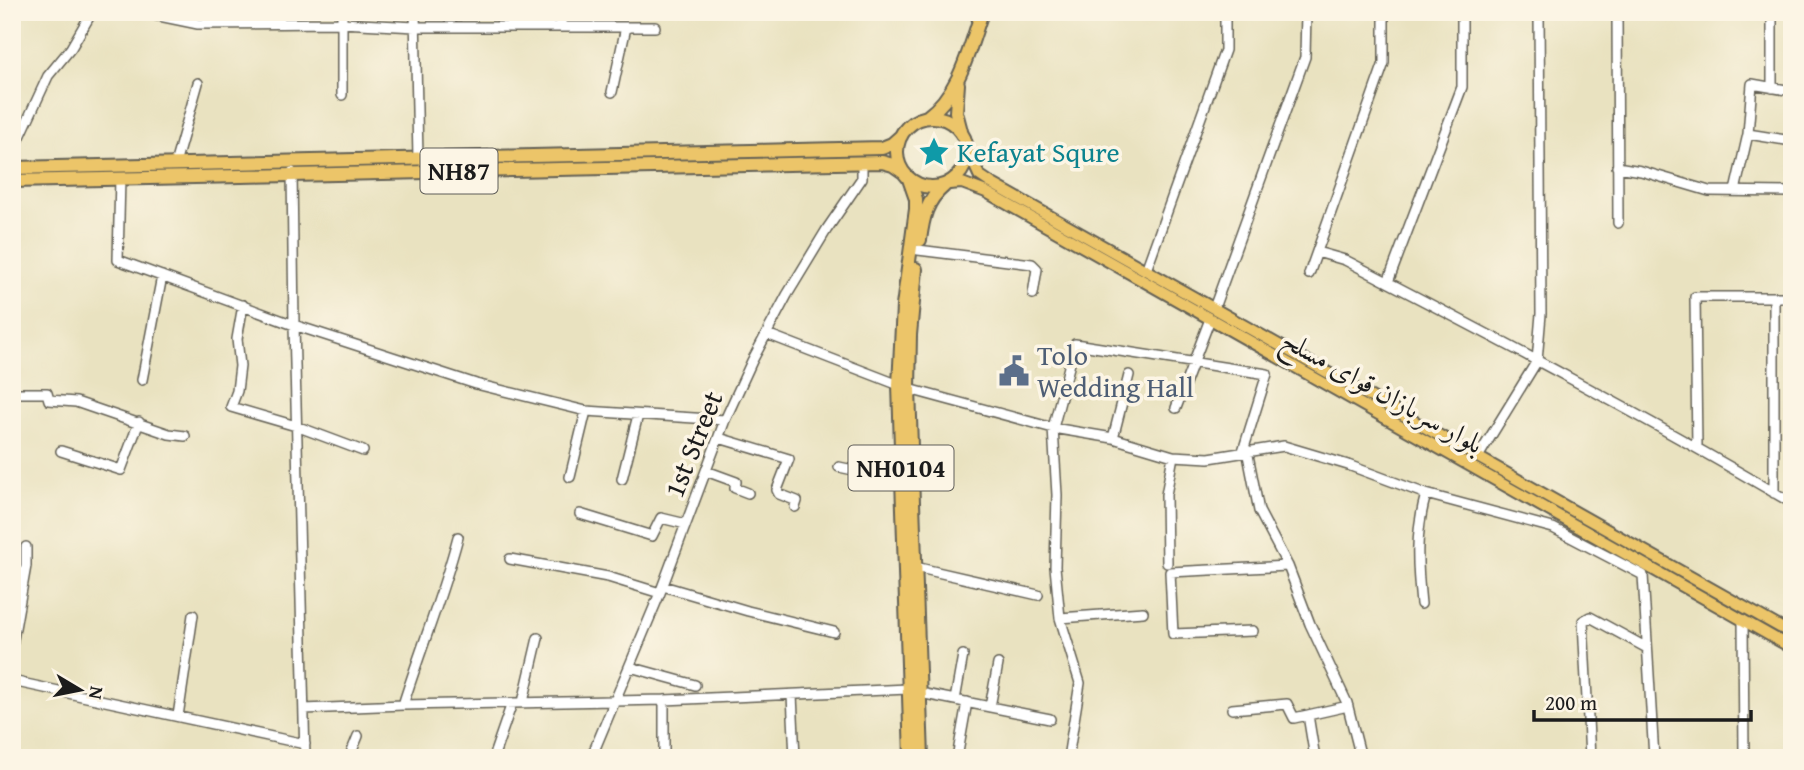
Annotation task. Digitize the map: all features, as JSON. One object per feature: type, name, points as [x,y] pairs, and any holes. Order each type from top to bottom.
[{"type":"highway","points":[[960,74],[940,108],[912,124],[901,136],[897,155],[906,176],[919,186],[931,188],[946,185],[963,170],[968,151],[955,99],[960,74],[982,12]]},
{"type":"highway","points":[[927,117],[946,120],[961,131]]},
{"type":"highway","name":"NH87","points":[[12,181],[120,178],[418,159],[882,148],[901,136]]},
{"type":"highway","name":"NH87","points":[[12,168],[176,164],[292,168],[882,162],[893,165],[906,176]]},
{"type":"highway","name":"NH0104","points":[[906,176],[916,199],[916,209],[903,306],[901,480],[914,691],[922,758]]},
{"type":"highway","name":"NH0104","points":[[911,758],[915,567],[904,387],[918,250],[928,204],[934,194],[946,185]]},
{"type":"main road","name":"بلوار سربازان قوای مسلح","points":[[968,151],[979,174],[991,183],[1792,634]]},
{"type":"main road","name":"بلوار سربازان قوای مسلح","points":[[946,185],[962,183],[974,186],[1792,648]]},
{"type":"street","points":[[12,154],[48,76],[71,48],[92,12]]},
{"type":"street","points":[[140,12],[198,24],[655,27]]},
{"type":"street","points":[[342,12],[342,95]]},
{"type":"street","points":[[415,12],[418,159]]},
{"type":"street","points":[[560,27],[563,12]]},
{"type":"street","points":[[1146,270],[1225,50],[1225,12]]},
{"type":"street","points":[[1214,308],[1305,57],[1306,12]]},
{"type":"street","points":[[1309,274],[1384,63],[1384,12]]},
{"type":"street","points":[[1388,282],[1462,87],[1462,12]]},
{"type":"street","points":[[1478,457],[1537,361],[1541,314],[1539,12]]},
{"type":"street","points":[[1617,12],[1618,223]]},
{"type":"street","points":[[1772,12],[1772,88]]},
{"type":"street","points":[[612,92],[626,27]]},
{"type":"street","points":[[176,164],[198,83]]},
{"type":"street","points":[[1735,191],[1748,134],[1752,85],[1792,91]]},
{"type":"street","points":[[1748,134],[1792,141]]},
{"type":"street","name":"1st Street","points":[[591,758],[662,590],[725,420],[766,334],[827,229],[862,178],[862,162]]},
{"type":"street","points":[[1617,167],[1709,191],[1792,192]]},
{"type":"street","points":[[292,168],[305,758]]},
{"type":"street","points":[[120,178],[118,260],[294,325],[476,384],[586,411],[725,420]]},
{"type":"street","points":[[918,250],[1032,264],[1037,269],[1033,294]]},
{"type":"street","points":[[1317,252],[1345,260],[1388,282],[1697,447],[1792,503]]},
{"type":"street","points":[[142,380],[162,276]]},
{"type":"street","points":[[1697,447],[1695,297],[1792,297]]},
{"type":"street","points":[[1774,297],[1774,493]]},
{"type":"street","points":[[243,305],[237,339],[240,366],[237,390],[231,407],[296,426],[363,451]]},
{"type":"street","points":[[1175,408],[1210,319]]},
{"type":"street","points":[[766,334],[904,387],[1053,428],[1113,438],[1173,456],[1209,458],[1284,446],[1348,465],[1426,494],[1553,528],[1643,575],[1654,758]]},
{"type":"street","points":[[1068,758],[1080,683],[1060,618],[1055,567],[1057,495],[1053,428],[1076,344],[1267,374],[1245,451],[1259,511],[1287,566],[1348,706],[1361,758]]},
{"type":"street","points":[[1113,438],[1129,375]]},
{"type":"street","points":[[12,393],[47,393],[50,401],[76,402],[169,434],[185,436]]},
{"type":"street","points":[[570,477],[586,411]]},
{"type":"street","points":[[622,480],[638,415]]},
{"type":"street","points":[[61,451],[121,470],[139,422]]},
{"type":"street","points":[[719,438],[789,459],[777,490],[779,494],[797,502],[795,507]]},
{"type":"street","points":[[1167,563],[1166,495],[1173,456]]},
{"type":"street","points":[[839,467],[901,480]]},
{"type":"street","points":[[706,471],[736,482],[735,488],[748,493]]},
{"type":"street","points":[[1421,604],[1416,554],[1426,494]]},
{"type":"street","points":[[580,514],[652,536],[660,518],[686,524]]},
{"type":"street","points":[[403,705],[425,634],[443,593],[458,537]]},
{"type":"street","points":[[12,645],[26,566],[26,547]]},
{"type":"street","points":[[510,559],[608,577],[834,632]]},
{"type":"street","points":[[1253,631],[1173,634],[1170,572],[1287,566]]},
{"type":"street","points":[[915,567],[1038,595]]},
{"type":"street","points":[[1060,618],[1143,612]]},
{"type":"street","points":[[178,716],[193,615]]},
{"type":"street","points":[[1590,758],[1583,621],[1590,617],[1647,648]]},
{"type":"street","points":[[1743,620],[1744,758]]},
{"type":"street","points":[[523,702],[538,638]]},
{"type":"street","points":[[955,700],[963,656]]},
{"type":"street","points":[[990,707],[998,664]]},
{"type":"street","points":[[629,667],[695,685]]},
{"type":"street","points":[[12,681],[305,744]]},
{"type":"street","points":[[304,709],[914,691],[1050,719]]},
{"type":"street","points":[[792,695],[795,758]]},
{"type":"street","points":[[664,700],[664,758]]},
{"type":"street","points":[[957,758],[967,702]]},
{"type":"street","points":[[493,758],[512,703]]},
{"type":"street","points":[[1232,709],[1287,704],[1294,718],[1348,706]]},
{"type":"street","points":[[1308,715],[1315,758]]},
{"type":"street","points":[[349,758],[358,736]]},
{"type":"place","name":"Kefayat Squre","points":[[934,152]]},
{"type":"place","name":"Tolo Wedding Hall","points":[[1014,371]]}]
